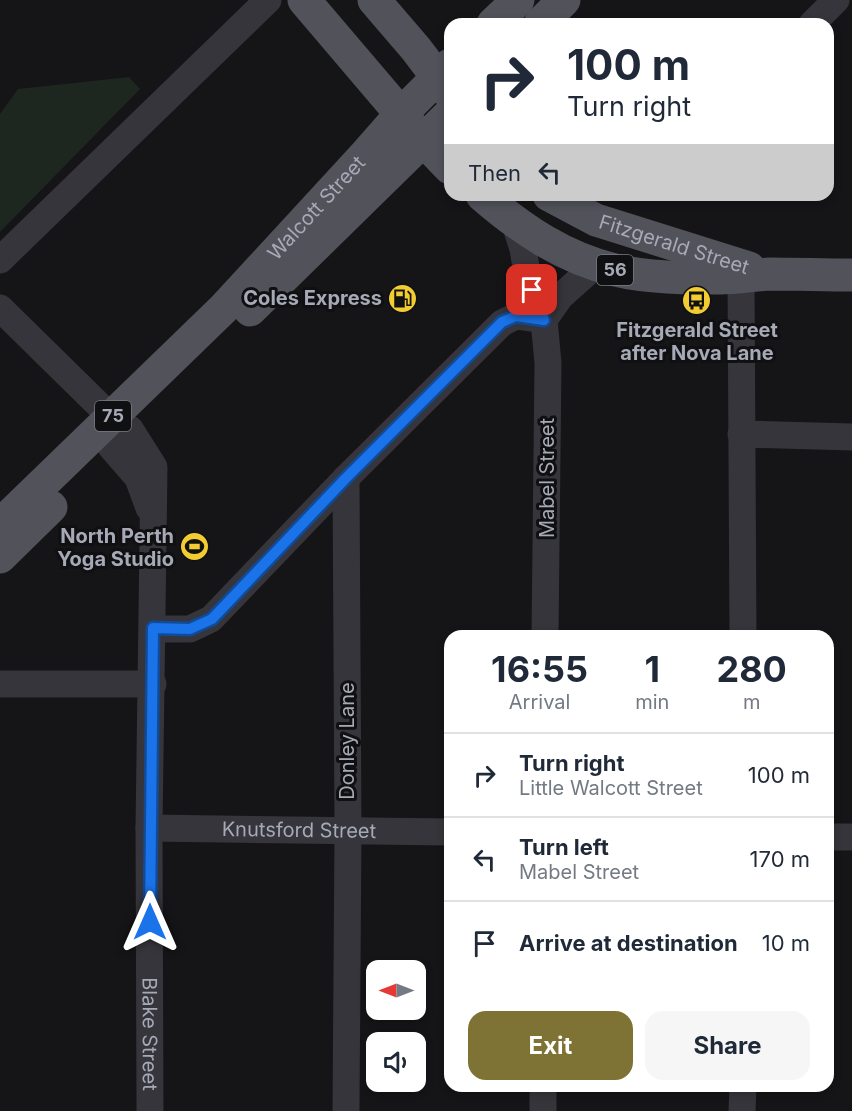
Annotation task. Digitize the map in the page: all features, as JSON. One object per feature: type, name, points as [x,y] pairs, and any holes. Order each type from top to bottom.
[{"type":"main road","points":[[304,0],[444,162]]},
{"type":"main road","points":[[374,0],[416,49],[444,77]]},
{"type":"main road","points":[[499,18],[518,0]]},
{"type":"main road","points":[[546,18],[564,0]]},
{"type":"main road","name":"Walcott Street","points":[[0,557],[118,431],[225,307],[402,113],[444,81]]},
{"type":"main road","name":"Walcott Street","points":[[0,525],[118,431],[444,120]]},
{"type":"main road","name":"Fitzgerald Street","points":[[489,201],[515,224],[549,244],[597,264],[640,275],[721,278],[755,275],[852,275]]},
{"type":"main road","name":"Fitzgerald Street","points":[[560,201],[596,220],[755,275]]},
{"type":"street","points":[[0,260],[268,0]]},
{"type":"street","points":[[818,18],[836,0]]},
{"type":"street","name":"Mabel Street","points":[[515,224],[523,249],[528,279],[544,320],[548,363],[545,630]]},
{"type":"street","points":[[153,628],[190,629],[212,619],[346,478],[502,322],[516,316],[544,320],[560,297],[597,264]]},
{"type":"street","points":[[743,630],[741,434],[755,275]]},
{"type":"street","name":"Blake Street","points":[[0,308],[154,467],[153,684],[149,828],[150,1111]]},
{"type":"street","points":[[741,434],[852,437]]},
{"type":"street","name":"Donley Lane","points":[[346,478],[348,831],[346,1111]]},
{"type":"street","points":[[0,684],[153,684]]},
{"type":"street","name":"Knutsford Street","points":[[149,828],[444,832]]},
{"type":"street","points":[[834,837],[852,837]]},
{"type":"street","points":[[543,1092],[543,1111]]},
{"type":"street","points":[[742,1092],[742,1111]]},
{"type":"shaded area","points":[[129,77],[140,89],[0,232],[0,114],[18,89]]},
{"type":"place","name":"Coles Express","points":[[403,298]]},
{"type":"place","name":"Fitzgerald Street after Nova Lane","points":[[697,300]]},
{"type":"place","name":"North Perth Yoga Studio","points":[[195,547]]},
{"type":"route","points":[[150,922],[153,628],[190,629],[212,619],[346,478],[502,322],[516,316],[544,320],[532,290]]}]
